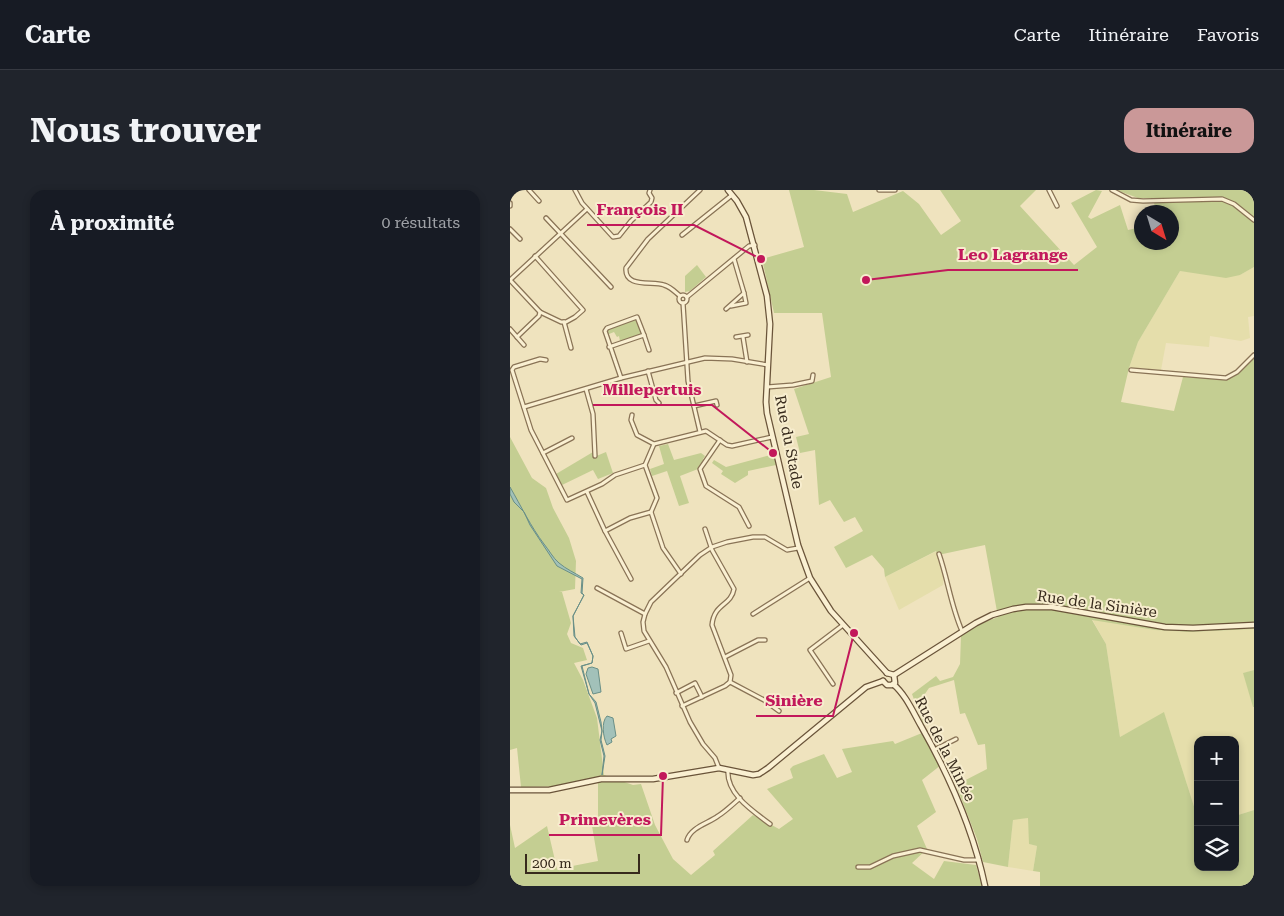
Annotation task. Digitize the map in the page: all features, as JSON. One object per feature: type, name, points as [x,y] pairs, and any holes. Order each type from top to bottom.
[{"type":"street","points":[[529,190],[539,201]]},
{"type":"street","points":[[575,190],[578,198],[587,209],[616,238],[651,202],[650,190]]},
{"type":"street","points":[[687,297],[684,295],[680,296],[663,284],[634,282],[628,277],[626,268],[648,239],[700,190]]},
{"type":"street","points":[[879,190],[895,190]]},
{"type":"street","points":[[1049,190],[1057,206]]},
{"type":"street","points":[[1112,190],[1131,200],[1143,201],[1222,199],[1241,208],[1254,220]]},
{"type":"street","points":[[682,235],[730,192]]},
{"type":"street","name":"Rue du Stade","points":[[730,192],[746,217],[755,245],[770,310],[766,407],[798,548],[810,578],[824,602],[843,626],[887,673]]},
{"type":"street","points":[[535,256],[583,310],[575,318],[564,322],[540,312],[510,280],[535,256],[587,209]]},
{"type":"street","points":[[546,218],[611,287]]},
{"type":"street","points":[[510,229],[520,240]]},
{"type":"street","points":[[683,303],[687,300],[687,297],[749,246],[755,245]]},
{"type":"street","points":[[731,306],[746,303],[734,259]]},
{"type":"street","points":[[726,309],[744,293]]},
{"type":"street","points":[[680,296],[680,301],[683,303],[690,393],[700,432]]},
{"type":"street","points":[[517,337],[539,316],[540,312]]},
{"type":"street","points":[[621,378],[609,347],[605,331],[607,328],[637,317],[649,350]]},
{"type":"street","points":[[564,322],[572,348]]},
{"type":"street","points":[[510,329],[524,345]]},
{"type":"street","points":[[609,347],[644,335]]},
{"type":"street","points":[[736,337],[748,335]]},
{"type":"street","points":[[743,337],[747,362]]},
{"type":"street","points":[[1131,370],[1226,378],[1237,372],[1254,355]]},
{"type":"street","points":[[524,407],[621,378],[709,357],[768,365]]},
{"type":"street","points":[[546,360],[540,359],[514,367],[512,370],[531,430],[567,500],[587,492],[615,475],[645,465]]},
{"type":"street","points":[[648,371],[656,400],[659,403]]},
{"type":"street","points":[[766,388],[812,381],[813,375]]},
{"type":"street","points":[[586,389],[593,414],[595,456]]},
{"type":"street","points":[[694,406],[716,402],[717,405]]},
{"type":"street","points":[[632,414],[637,435],[654,444],[706,431],[732,446],[772,437]]},
{"type":"street","points":[[543,453],[572,438]]},
{"type":"street","points":[[720,440],[700,469],[706,486],[739,506],[749,526]]},
{"type":"street","points":[[654,444],[645,465],[657,498],[651,512],[663,548],[681,574]]},
{"type":"street","points":[[587,492],[605,531],[631,579]]},
{"type":"street","points":[[605,531],[630,518],[651,512]]},
{"type":"street","points":[[705,529],[734,590],[731,597],[716,610],[712,625],[731,675],[730,682]]},
{"type":"street","points":[[719,768],[715,758],[702,744],[682,706],[663,660],[644,631],[643,622],[645,614],[651,602],[700,555],[712,547],[740,538],[765,537],[787,550],[798,548]]},
{"type":"street","points":[[939,554],[954,612],[962,631]]},
{"type":"street","points":[[753,614],[810,578]]},
{"type":"street","points":[[597,588],[645,614]]},
{"type":"street","name":"Rue de la Sinière","points":[[894,675],[962,631],[992,615],[1029,606],[1052,607],[1165,627],[1193,628],[1254,625]]},
{"type":"street","points":[[806,653],[843,626]]},
{"type":"street","points":[[621,633],[626,649],[649,641]]},
{"type":"street","points":[[725,657],[758,640],[765,640]]},
{"type":"street","points":[[810,650],[833,684]]},
{"type":"street","points":[[887,673],[894,675],[896,679],[893,684],[887,685],[883,680],[884,675],[887,673]]},
{"type":"street","points":[[510,790],[549,790],[590,781],[614,778],[653,779],[719,768],[752,775],[762,772],[853,697],[872,684],[883,680]]},
{"type":"street","points":[[682,706],[730,682]]},
{"type":"street","points":[[730,682],[764,700],[779,711]]},
{"type":"street","points":[[676,692],[695,683],[702,697]]},
{"type":"street","name":"Rue de la Minée","points":[[893,684],[905,698],[934,750],[959,801],[979,860],[985,886]]},
{"type":"street","points":[[934,750],[956,739]]},
{"type":"street","points":[[728,769],[728,778],[740,798],[756,814],[770,824]]},
{"type":"street","points":[[687,840],[688,836],[698,827],[720,815],[740,798]]},
{"type":"street","points":[[858,867],[870,867],[893,856],[920,850],[964,860],[979,860]]},
{"type":"shaded area","points":[[1254,267],[1254,316],[1248,317],[1250,338],[1241,341],[1210,336],[1209,347],[1166,343],[1161,370],[1129,368],[1138,342],[1180,271],[1240,275]]},
{"type":"shaded area","points":[[937,551],[944,573],[943,585],[899,610],[885,577]]},
{"type":"shaded area","points":[[1092,619],[1155,630],[1190,632],[1254,629],[1254,670],[1244,673],[1254,707],[1254,810],[1239,815],[1239,736],[1194,736],[1194,807],[1164,713],[1120,737],[1106,644]]},
{"type":"shaded area","points":[[1029,818],[1029,844],[1037,846],[1033,871],[1008,867],[1013,819]]},
{"type":"green space","points":[[789,190],[814,190],[847,194],[853,212],[903,191],[919,204],[941,235],[961,221],[940,190],[1036,190],[1020,206],[1074,265],[1097,247],[1071,203],[1096,190],[1102,191],[1088,217],[1091,219],[1120,205],[1128,230],[1134,229],[1134,250],[1179,250],[1179,205],[1154,205],[1153,198],[1138,198],[1116,190],[1254,190],[1254,267],[1240,275],[1226,278],[1180,271],[1138,342],[1129,368],[1121,402],[1174,411],[1183,377],[1225,379],[1234,375],[1254,357],[1254,629],[1190,632],[1155,630],[1092,620],[1106,644],[1120,737],[1164,712],[1194,806],[1194,871],[1239,871],[1239,815],[1254,810],[1254,886],[1040,886],[1040,872],[1033,871],[1037,846],[1029,844],[1028,818],[1013,820],[1008,867],[983,862],[977,839],[956,785],[987,769],[985,744],[978,745],[965,713],[960,714],[954,680],[929,688],[920,701],[930,722],[923,724],[912,694],[936,676],[940,681],[953,677],[960,664],[961,636],[980,624],[998,617],[985,545],[938,555],[936,551],[885,577],[884,569],[872,555],[846,568],[834,547],[863,531],[855,517],[844,522],[830,500],[819,505],[815,450],[800,453],[796,437],[809,434],[794,389],[831,377],[822,313],[774,313],[762,259],[804,247]]},
{"type":"green space","points":[[697,265],[706,277],[690,291],[685,292],[685,276]]},
{"type":"green space","points":[[635,319],[638,320],[642,331],[640,335],[620,341],[619,336],[617,337],[614,332],[609,334],[608,337],[606,332],[608,329]]},
{"type":"green space","points":[[510,437],[532,478],[546,488],[553,508],[569,538],[576,561],[575,589],[559,592],[562,592],[571,623],[567,634],[571,643],[583,648],[587,660],[574,663],[583,680],[597,718],[604,775],[633,785],[641,784],[655,825],[673,859],[691,875],[715,855],[713,851],[753,815],[779,829],[793,819],[767,789],[793,778],[790,769],[793,766],[824,754],[837,778],[852,772],[842,749],[893,741],[895,744],[922,733],[941,765],[922,780],[936,812],[917,826],[927,849],[912,863],[934,879],[944,861],[976,865],[982,886],[510,886],[510,825],[515,848],[547,826],[557,869],[598,861],[592,826],[598,824],[598,782],[577,786],[521,787],[517,748],[510,750]]},
{"type":"green space","points":[[668,444],[674,460],[701,453],[705,456],[698,469],[680,476],[689,503],[679,506],[667,471],[652,476],[650,469],[664,464],[659,446]]},
{"type":"green space","points":[[593,452],[594,457],[606,452],[613,473],[598,479],[593,470],[562,485],[556,474]]},
{"type":"green space","points":[[774,454],[776,465],[748,471],[748,475],[735,483],[721,474],[723,471],[712,463],[714,460],[726,467]]},
{"type":"green space","points":[[1254,670],[1254,707],[1253,707],[1243,673]]},
{"type":"water","points":[[510,487],[524,512],[514,502],[510,494]]},
{"type":"water","points":[[525,513],[539,537],[557,561],[583,578],[582,593],[584,595],[581,593],[582,579],[557,566],[530,525]]},
{"type":"water","points":[[588,668],[598,669],[601,692],[593,694],[586,674]]},
{"type":"water","points":[[589,694],[596,702],[602,731],[595,703]]},
{"type":"water","points":[[607,716],[613,718],[616,736],[607,745],[603,730]]},
{"type":"water","points":[[602,731],[601,740],[605,756],[602,775],[604,756],[600,740]]},
{"type":"place","name":"François II","points":[[761,259]]},
{"type":"place","name":"Leo Lagrange","points":[[866,280]]},
{"type":"place","name":"Millepertuis","points":[[773,453]]},
{"type":"place","name":"Sinière","points":[[854,633]]},
{"type":"place","name":"Primevères","points":[[663,776]]}]
